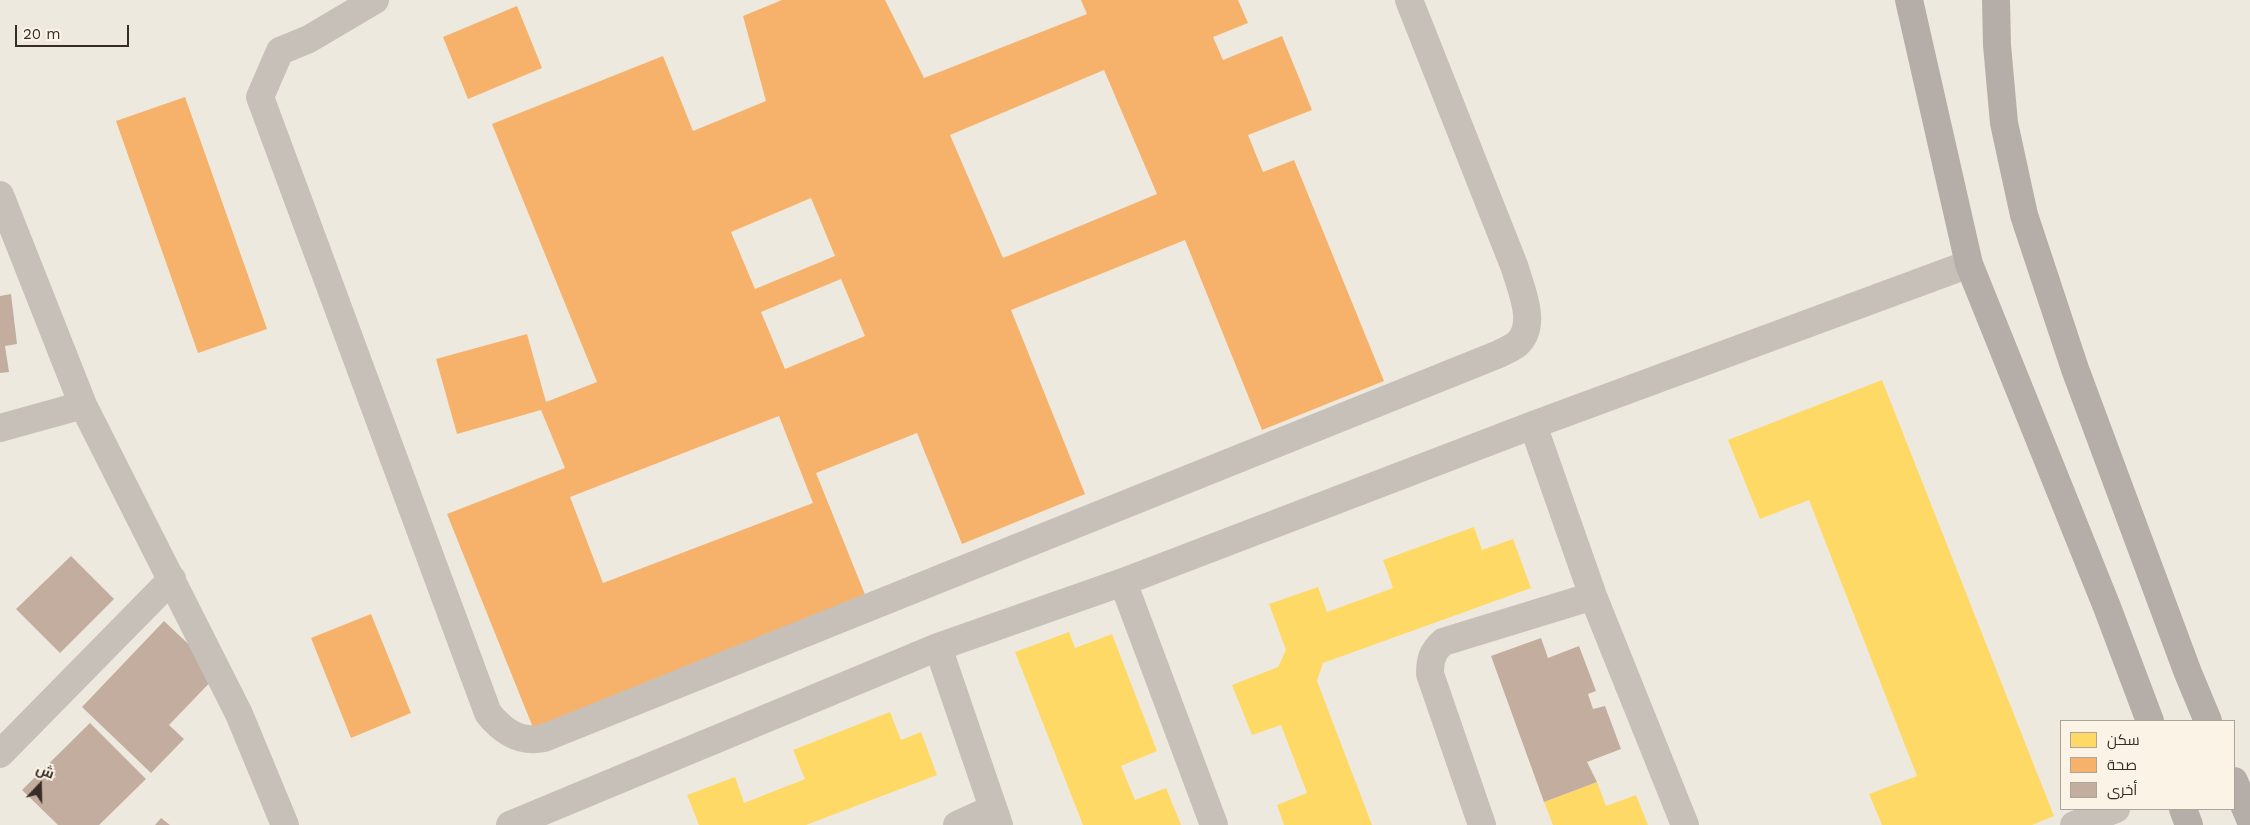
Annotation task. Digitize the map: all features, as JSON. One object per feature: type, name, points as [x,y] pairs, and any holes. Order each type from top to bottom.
[{"type":"main road","points":[[1909,0],[1969,264],[2107,607],[2150,720]]},
{"type":"main road","points":[[1996,0],[1997,45],[2004,123],[2024,215],[2075,369],[2188,673],[2208,720]]},
{"type":"main road","points":[[2235,783],[2250,819]]},
{"type":"main road","points":[[2183,810],[2188,825]]},
{"type":"street","points":[[375,0],[309,40],[280,52],[260,97],[488,713],[497,725],[508,733],[532,741],[544,738],[1472,365],[1499,354],[1518,343],[1525,330],[1528,310],[1515,268],[1416,2]]},
{"type":"street","points":[[0,195],[83,405],[239,714],[285,825]]},
{"type":"street","points":[[524,822],[938,647],[1123,582],[1533,425],[1969,264]]},
{"type":"street","points":[[0,428],[83,405]]},
{"type":"street","points":[[1533,425],[1592,596],[1685,825]]},
{"type":"street","points":[[0,754],[172,579]]},
{"type":"street","points":[[1123,582],[1214,825]]},
{"type":"street","points":[[1482,825],[1430,674],[1434,651],[1442,642],[1592,596]]},
{"type":"street","points":[[938,647],[995,817],[957,825]]},
{"type":"street","points":[[2074,825],[2113,810]]},
{"type":"building: سكن","points":[[1882,380],[2054,816],[2032,825],[1882,825],[1869,794],[1917,776],[1809,500],[1760,519],[1728,440]]},
{"type":"building: سكن","points":[[1474,527],[1482,550],[1513,539],[1531,588],[1323,663],[1317,681],[1372,825],[1284,825],[1277,805],[1307,793],[1281,725],[1252,735],[1232,685],[1278,667],[1286,650],[1269,604],[1318,587],[1327,612],[1393,588],[1383,560]]},
{"type":"building: سكن","points":[[1069,632],[1075,648],[1112,634],[1157,751],[1121,766],[1135,800],[1166,788],[1181,825],[1083,825],[1015,652]]},
{"type":"building: سكن","points":[[890,712],[901,740],[921,732],[937,775],[806,825],[699,825],[687,795],[735,777],[744,803],[805,779],[793,750]]},
{"type":"building: سكن","points":[[1597,782],[1606,806],[1636,795],[1648,825],[1553,825],[1544,802]]},
{"type":"building: صحة","points":[[782,0],[885,0],[924,78],[1087,14],[1081,0],[1238,0],[1248,23],[1213,37],[1223,60],[1282,36],[1312,110],[1248,135],[1263,172],[1294,160],[1384,381],[1262,430],[1185,240],[1011,310],[1085,494],[962,544],[917,433],[816,473],[870,607],[538,740],[447,514],[565,468],[541,410],[457,434],[436,359],[527,334],[546,402],[597,382],[492,124],[663,56],[693,131],[766,101],[743,16]],"holes":[[[1104,70],[1157,194],[1003,258],[950,135]],[[811,198],[835,256],[755,289],[731,232]],[[841,279],[865,336],[785,369],[761,312]],[[779,416],[813,503],[603,583],[570,497]]]},
{"type":"building: صحة","points":[[517,6],[542,68],[468,99],[443,37]]},
{"type":"building: صحة","points":[[185,97],[267,329],[198,353],[116,121]]},
{"type":"building: صحة","points":[[371,614],[411,713],[351,738],[311,638]]},
{"type":"building: أخرى","points":[[11,294],[17,344],[5,346],[9,372],[0,373],[0,296]]},
{"type":"building: أخرى","points":[[71,556],[114,599],[60,653],[16,609]]},
{"type":"building: أخرى","points":[[164,621],[219,673],[169,725],[184,739],[151,773],[82,707]]},
{"type":"building: أخرى","points":[[1541,638],[1548,658],[1579,646],[1596,691],[1588,694],[1593,709],[1605,706],[1621,749],[1587,762],[1597,782],[1544,802],[1491,656]]},
{"type":"building: أخرى","points":[[90,723],[146,779],[99,825],[58,825],[22,790]]},
{"type":"building: أخرى","points":[[161,818],[170,825],[155,825]]}]
